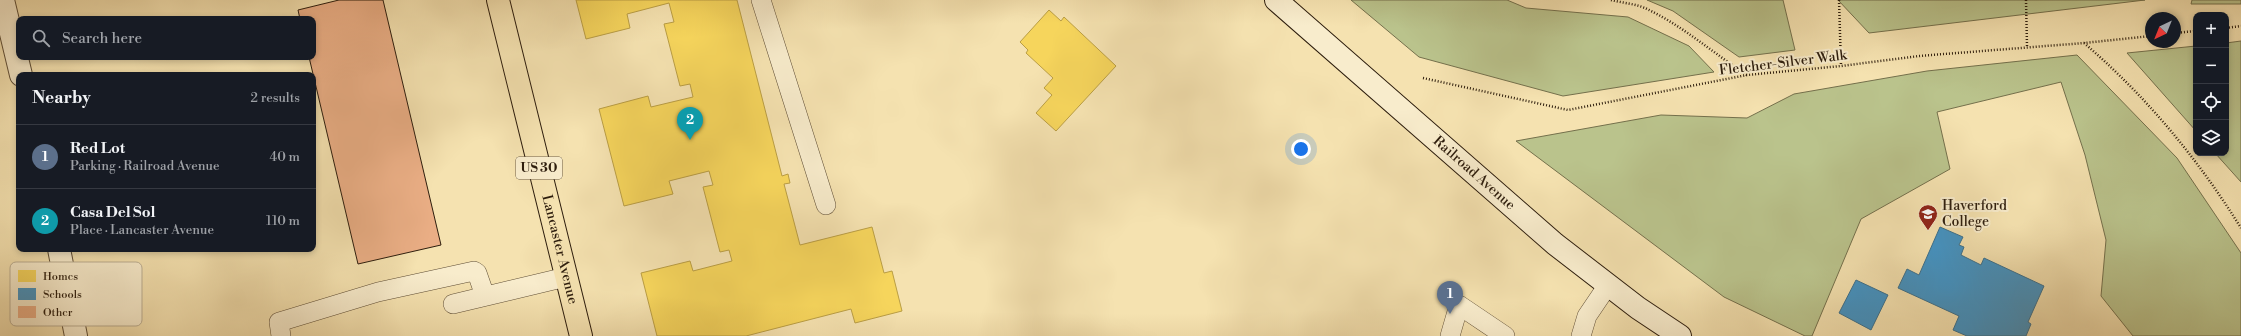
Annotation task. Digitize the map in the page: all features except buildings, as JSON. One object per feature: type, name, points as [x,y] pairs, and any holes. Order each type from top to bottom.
[{"type":"highway","name":"Lancaster Avenue","points":[[498,0],[581,336]]},
{"type":"street","points":[[3,0],[16,54]]},
{"type":"street","name":"Railroad Avenue","points":[[1276,0],[1555,244],[1608,285],[1680,336]]},
{"type":"street","points":[[17,60],[20,72]]},
{"type":"street","points":[[60,252],[62,262]]},
{"type":"street","points":[[74,326],[76,336]]},
{"type":"lane","points":[[761,0],[826,205]]},
{"type":"lane","points":[[281,336],[279,322],[378,292],[467,273],[477,273],[485,296]]},
{"type":"lane","points":[[452,304],[566,277]]},
{"type":"lane","points":[[1581,336],[1587,316],[1608,285]]},
{"type":"lane","points":[[1450,336],[1459,306],[1505,336]]},
{"type":"path","points":[[1612,0],[1652,11],[1681,28],[1713,53],[1747,75]]},
{"type":"path","points":[[1840,0],[1841,66]]},
{"type":"path","points":[[2026,0],[2027,46]]},
{"type":"path","points":[[2229,28],[2241,26]]},
{"type":"path","points":[[2181,32],[2193,31]]},
{"type":"path","name":"Fletcher-Silver Walk","points":[[1423,78],[1568,110],[1747,75],[1841,66],[1919,56],[2145,37]]},
{"type":"path","points":[[2084,43],[2115,69],[2144,99],[2211,184],[2241,228]]},
{"type":"green space","points":[[1351,0],[1507,0],[1526,8],[1628,17],[1689,46],[1714,72],[1563,96],[1419,57]]},
{"type":"green space","points":[[1647,0],[1783,0],[1795,50],[1739,57],[1673,11]]},
{"type":"green space","points":[[1838,0],[2145,0],[1869,33]]},
{"type":"green space","points":[[2192,0],[2241,0],[2241,4],[2191,4]]},
{"type":"green space","points":[[2241,41],[2241,182],[2218,156],[2229,156],[2229,43]]},
{"type":"green space","points":[[2193,46],[2193,128],[2127,53]]},
{"type":"green space","points":[[2077,55],[2177,158],[2241,253],[2241,336],[2133,336],[2101,296],[2106,240],[2085,155],[2061,82],[1937,112],[1950,169],[1861,219],[1812,336],[1805,336],[1724,297],[1516,141],[1661,115],[1747,118],[1794,94],[1927,71]]},
{"type":"place","name":"Casa Del Sol","points":[[690,140]]},
{"type":"place","name":"Haverford College","points":[[1928,231]]},
{"type":"place","name":"Red Lot","points":[[1450,314]]}]
